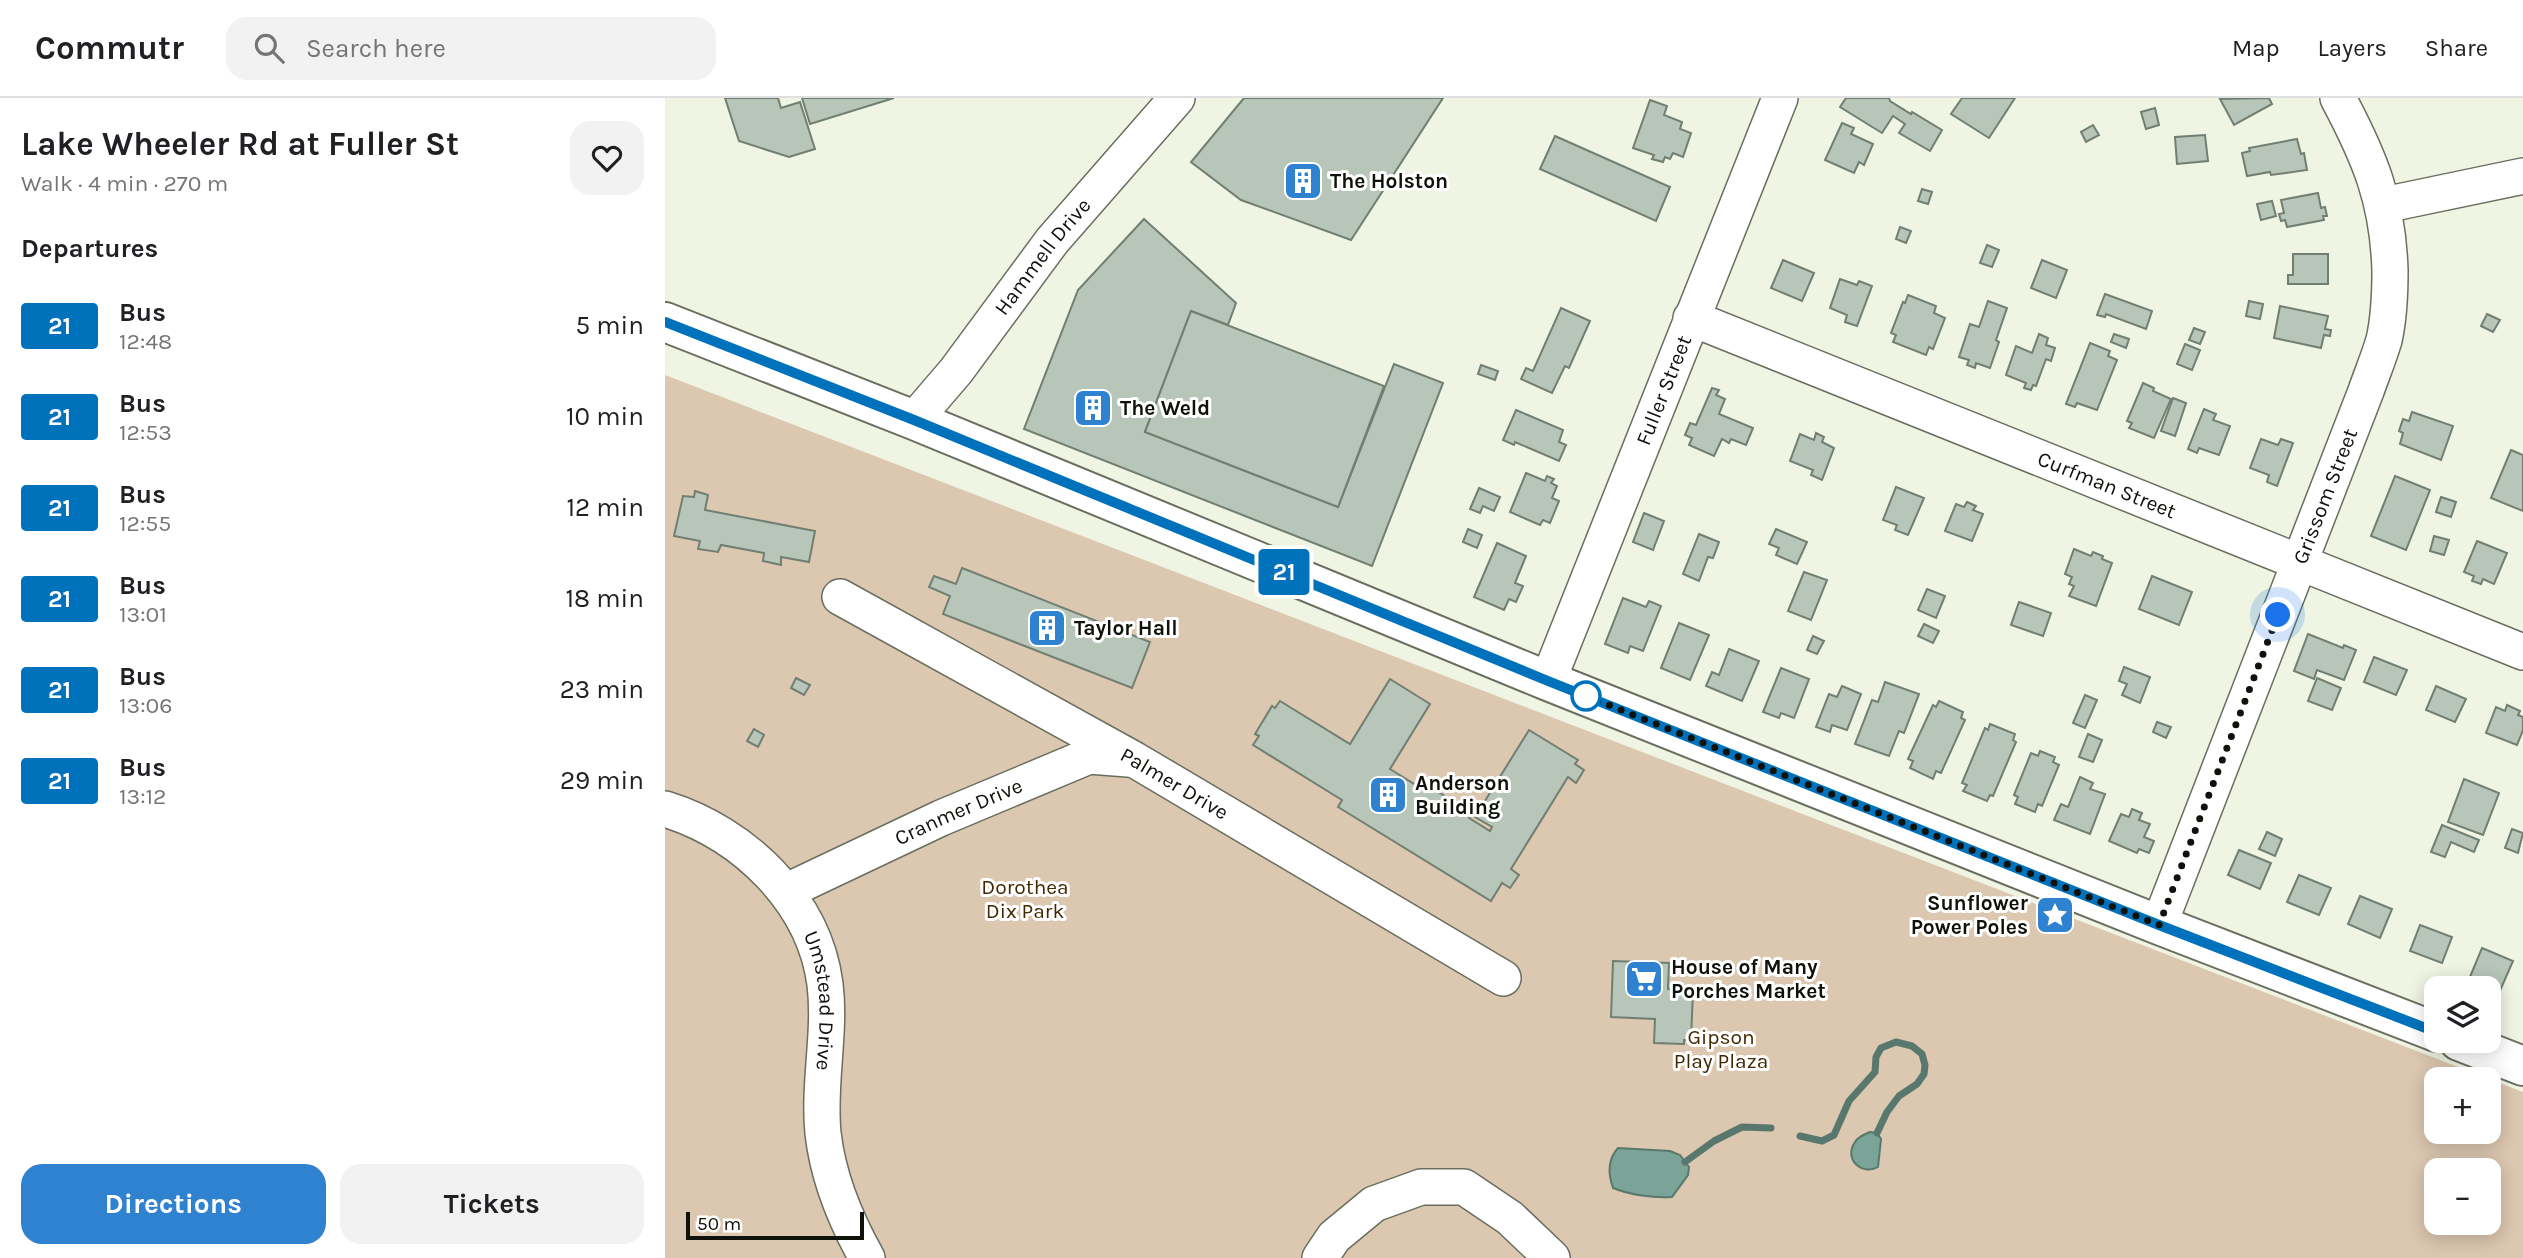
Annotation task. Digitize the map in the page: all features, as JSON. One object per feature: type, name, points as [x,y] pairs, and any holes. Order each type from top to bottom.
[{"type":"main road","points":[[665,322],[914,420],[1548,681],[2159,925],[2424,1027]]},
{"type":"main road","points":[[2490,1053],[2523,1066]]},
{"type":"street","name":"Hammell Drive","points":[[914,420],[957,371],[1052,241],[1177,98]]},
{"type":"street","name":"Fuller Street","points":[[1548,681],[1780,98]]},
{"type":"street","name":"Grissom Street","points":[[2159,925],[2384,339],[2390,295],[2384,205],[2371,164],[2338,98]]},
{"type":"street","points":[[2384,205],[2523,176]]},
{"type":"street","name":"Curfman Street","points":[[1691,318],[2523,652]]},
{"type":"street","name":"Palmer Drive","points":[[839,597],[1135,760],[1503,978]]},
{"type":"street","name":"Cranmer Drive","points":[[787,891],[941,818],[1089,756],[1135,760]]},
{"type":"street","name":"Umstead Drive","points":[[665,809],[682,814],[745,851],[787,891],[806,923],[825,984],[823,1130],[828,1163],[837,1193],[867,1258]]},
{"type":"street","points":[[1320,1258],[1334,1237],[1374,1204],[1421,1186],[1464,1187],[1510,1218],[1552,1258]]},
{"type":"green space","name":"Dorothea Dix Park","points":[[665,375],[2458,1067],[2424,1067],[2424,1144],[2501,1144],[2501,1084],[2523,1092],[2523,1258],[665,1258]]},
{"type":"water","points":[[1870,1132],[1877,1133],[1881,1139],[1878,1167],[1866,1169],[1856,1164],[1851,1154],[1857,1139]]},
{"type":"water","points":[[1618,1148],[1670,1151],[1680,1155],[1689,1167],[1688,1175],[1672,1197],[1642,1196],[1613,1188],[1610,1167]]},
{"type":"building","points":[[725,98],[778,98],[781,108],[800,102],[815,149],[789,157],[739,141]]},
{"type":"building","points":[[802,98],[894,98],[810,124]]},
{"type":"building","name":"The Holston","points":[[1244,98],[1443,98],[1351,240],[1241,200],[1191,162]]},
{"type":"building","points":[[1846,98],[1889,98],[1911,114],[1912,112],[1942,130],[1930,151],[1899,133],[1905,124],[1893,116],[1882,133],[1840,107]]},
{"type":"building","points":[[1962,98],[2015,98],[1989,138],[1951,114]]},
{"type":"building","points":[[2269,98],[2272,104],[2234,125],[2220,99]]},
{"type":"building","points":[[1650,100],[1667,106],[1664,115],[1682,122],[1680,129],[1691,133],[1683,157],[1673,153],[1670,159],[1665,157],[1663,162],[1652,159],[1654,155],[1633,148]]},
{"type":"building","points":[[2155,108],[2159,125],[2146,129],[2141,112]]},
{"type":"building","points":[[1842,123],[1854,128],[1851,134],[1873,144],[1864,165],[1859,162],[1854,173],[1825,160]]},
{"type":"building","points":[[2093,125],[2099,135],[2086,142],[2081,132]]},
{"type":"building","points":[[2205,135],[2208,161],[2177,164],[2175,137]]},
{"type":"building","points":[[1555,136],[1670,187],[1656,221],[1540,169]]},
{"type":"building","points":[[2297,139],[2301,154],[2304,153],[2307,170],[2247,176],[2242,153],[2250,151],[2249,148]]},
{"type":"building","points":[[1922,189],[1932,192],[1928,204],[1918,201]]},
{"type":"building","points":[[2318,193],[2321,208],[2325,207],[2327,216],[2323,216],[2324,220],[2287,227],[2285,220],[2281,221],[2279,214],[2284,213],[2281,200]]},
{"type":"building","points":[[2272,201],[2276,216],[2261,220],[2257,204]]},
{"type":"building","name":"The Weld","points":[[1144,219],[1236,303],[1228,325],[1191,311],[1145,432],[1338,507],[1394,364],[1443,383],[1372,566],[1024,429],[1078,290]]},
{"type":"building","points":[[1900,227],[1911,231],[1906,243],[1896,239]]},
{"type":"building","points":[[1987,245],[1999,250],[1992,267],[1980,263]]},
{"type":"building","points":[[2293,254],[2328,254],[2328,284],[2288,284],[2288,275],[2293,275]]},
{"type":"building","points":[[1783,260],[1814,273],[1802,301],[1771,288]]},
{"type":"building","points":[[2042,260],[2067,270],[2056,298],[2031,288]]},
{"type":"building","points":[[1840,279],[1857,285],[1859,281],[1872,286],[1857,326],[1845,322],[1847,315],[1830,308]]},
{"type":"building","points":[[2105,294],[2152,311],[2146,329],[2106,314],[2105,317],[2097,315]]},
{"type":"building","points":[[1908,295],[1936,306],[1934,313],[1945,318],[1933,349],[1929,347],[1926,355],[1893,342],[1896,335],[1891,333]]},
{"type":"building","points":[[1988,301],[2007,308],[1990,368],[1976,363],[1975,368],[1967,365],[1969,360],[1959,357],[1970,324],[1979,327]]},
{"type":"building","points":[[2249,301],[2263,304],[2260,319],[2246,316]]},
{"type":"building","points":[[2280,306],[2328,316],[2325,329],[2331,330],[2330,336],[2324,335],[2321,348],[2274,338]]},
{"type":"building","points":[[1561,308],[1590,321],[1569,368],[1565,366],[1552,393],[1521,379],[1526,368],[1533,371]]},
{"type":"building","points":[[1191,311],[1384,386],[1338,507],[1145,432]]},
{"type":"building","points":[[2487,314],[2500,320],[2493,332],[2481,326]]},
{"type":"building","points":[[2194,328],[2205,332],[2200,344],[2189,340]]},
{"type":"building","points":[[2039,334],[2048,338],[2046,345],[2055,348],[2051,361],[2046,359],[2036,386],[2033,385],[2031,390],[2024,388],[2026,383],[2006,375],[2016,346],[2032,353]]},
{"type":"building","points":[[2114,334],[2129,339],[2126,348],[2111,342]]},
{"type":"building","points":[[2090,343],[2110,351],[2108,356],[2117,360],[2097,410],[2077,403],[2075,407],[2066,404]]},
{"type":"building","points":[[2185,344],[2200,350],[2192,370],[2177,364]]},
{"type":"building","points":[[1481,365],[1498,371],[1495,380],[1478,374]]},
{"type":"building","points":[[2143,383],[2171,399],[2154,438],[2129,428],[2132,423],[2127,421]]},
{"type":"building","points":[[1712,388],[1719,390],[1716,395],[1725,399],[1719,414],[1753,428],[1746,445],[1731,439],[1729,443],[1722,439],[1714,456],[1689,445],[1692,438],[1685,435],[1690,423],[1696,425]]},
{"type":"building","points":[[2173,398],[2186,403],[2175,436],[2161,431]]},
{"type":"building","points":[[2204,409],[2216,414],[2213,420],[2230,426],[2219,455],[2199,448],[2197,453],[2188,449]]},
{"type":"building","points":[[1516,410],[1563,430],[1559,442],[1566,445],[1559,461],[1515,442],[1514,445],[1503,440]]},
{"type":"building","points":[[2412,412],[2453,426],[2441,460],[2400,444],[2403,433],[2399,431],[2403,419],[2409,421]]},
{"type":"building","points":[[1816,433],[1824,437],[1822,442],[1834,448],[1822,480],[1811,475],[1813,470],[1790,461],[1800,434],[1814,440]]},
{"type":"building","points":[[2261,439],[2278,445],[2281,439],[2293,443],[2277,486],[2267,482],[2269,475],[2250,468]]},
{"type":"building","points":[[2511,450],[2523,455],[2523,511],[2491,498]]},
{"type":"building","points":[[1526,473],[1545,481],[1547,476],[1554,479],[1551,483],[1557,486],[1552,498],[1559,501],[1550,523],[1543,520],[1540,525],[1510,512]]},
{"type":"building","points":[[2395,476],[2430,490],[2406,550],[2371,536]]},
{"type":"building","points":[[1896,487],[1924,498],[1908,535],[1895,530],[1897,525],[1883,520]]},
{"type":"building","points":[[1479,488],[1500,497],[1494,511],[1483,506],[1480,513],[1470,509]]},
{"type":"building","points":[[695,491],[708,495],[705,510],[815,531],[809,562],[781,557],[781,565],[763,561],[764,553],[721,545],[718,552],[698,549],[700,541],[674,536],[683,496],[694,497]]},
{"type":"building","points":[[2441,497],[2456,502],[2451,517],[2436,512]]},
{"type":"building","points":[[1967,502],[1976,506],[1973,510],[1983,514],[1972,541],[1945,531],[1956,504],[1964,507]]},
{"type":"building","points":[[1644,513],[1664,521],[1653,550],[1633,542]]},
{"type":"building","points":[[1468,529],[1482,535],[1477,548],[1463,542]]},
{"type":"building","points":[[1776,529],[1807,542],[1797,564],[1776,555],[1779,548],[1769,544]]},
{"type":"building","points":[[1699,534],[1719,542],[1713,558],[1708,557],[1699,581],[1683,574]]},
{"type":"building","points":[[2434,536],[2449,540],[2444,555],[2430,551]]},
{"type":"building","points":[[2477,541],[2507,553],[2494,584],[2483,579],[2481,584],[2472,581],[2474,576],[2464,572]]},
{"type":"building","points":[[1497,543],[1526,556],[1515,583],[1523,586],[1516,602],[1509,599],[1504,610],[1474,597]]},
{"type":"building","points":[[2074,549],[2091,556],[2093,552],[2112,563],[2096,606],[2069,596],[2074,586],[2069,584],[2072,577],[2065,574]]},
{"type":"building","name":"Taylor Hall","points":[[962,568],[1150,642],[1132,688],[943,614],[950,596],[929,587],[934,576],[956,584]]},
{"type":"building","points":[[1804,572],[1827,580],[1811,620],[1788,611]]},
{"type":"building","points":[[2152,576],[2192,592],[2179,625],[2139,609]]},
{"type":"building","points":[[1927,589],[1945,596],[1936,618],[1918,610]]},
{"type":"building","points":[[1623,598],[1646,607],[1649,601],[1661,606],[1643,651],[1630,646],[1628,653],[1605,644]]},
{"type":"building","points":[[2019,602],[2051,613],[2043,636],[2011,625]]},
{"type":"building","points":[[1679,623],[1709,635],[1690,680],[1661,668]]},
{"type":"building","points":[[1924,624],[1939,631],[1933,643],[1918,636]]},
{"type":"building","points":[[2308,634],[2343,648],[2344,645],[2356,650],[2344,680],[2317,670],[2314,679],[2294,671]]},
{"type":"building","points":[[1813,636],[1824,641],[1817,654],[1807,650]]},
{"type":"building","points":[[1729,649],[1759,661],[1742,701],[1706,686],[1712,672],[1719,675]]},
{"type":"building","points":[[2374,657],[2407,670],[2396,695],[2364,682]]},
{"type":"building","points":[[2124,667],[2150,677],[2140,703],[2122,695],[2127,684],[2119,681]]},
{"type":"building","points":[[1781,668],[1809,679],[1794,718],[1781,713],[1779,718],[1763,712]]},
{"type":"building","points":[[796,678],[810,685],[804,695],[791,688]]},
{"type":"building","points":[[2317,678],[2341,688],[2332,710],[2308,701]]},
{"type":"building","name":"Anderson Building","points":[[1390,679],[1430,704],[1390,769],[1424,790],[1427,785],[1472,813],[1469,818],[1490,831],[1492,827],[1475,817],[1529,730],[1578,760],[1575,764],[1584,770],[1576,783],[1568,777],[1511,869],[1519,875],[1510,888],[1502,883],[1491,901],[1338,807],[1342,800],[1253,745],[1259,736],[1255,734],[1272,706],[1275,708],[1280,701],[1350,744]]},
{"type":"building","points":[[1885,682],[1919,694],[1904,733],[1899,731],[1889,756],[1855,744],[1872,700],[1878,702]]},
{"type":"building","points":[[1842,686],[1861,694],[1847,730],[1832,725],[1830,732],[1816,727],[1829,694],[1837,697]]},
{"type":"building","points":[[2436,686],[2466,699],[2455,722],[2426,710]]},
{"type":"building","points":[[2085,695],[2097,700],[2085,728],[2073,723]]},
{"type":"building","points":[[1939,701],[1963,712],[1961,718],[1965,720],[1941,773],[1936,771],[1933,779],[1910,768],[1913,761],[1908,759],[1933,705],[1936,707]]},
{"type":"building","points":[[2507,705],[2520,711],[2518,715],[2523,717],[2523,730],[2517,745],[2486,733],[2496,707],[2505,711]]},
{"type":"building","points":[[2157,722],[2171,727],[2166,738],[2153,732]]},
{"type":"building","points":[[1990,724],[2015,734],[2013,740],[2016,742],[1993,796],[1990,795],[1987,801],[1963,791],[1967,785],[1962,783],[1985,728],[1988,730]]},
{"type":"building","points":[[754,729],[764,735],[758,747],[747,741]]},
{"type":"building","points":[[2088,734],[2102,740],[2093,762],[2079,757]]},
{"type":"building","points":[[2040,751],[2055,757],[2053,762],[2059,765],[2042,806],[2038,804],[2035,812],[2015,804],[2018,797],[2014,795],[2031,753],[2038,756]]},
{"type":"building","points":[[2080,777],[2093,783],[2090,789],[2105,794],[2090,834],[2054,820],[2061,804],[2068,807]]},
{"type":"building","points":[[2464,779],[2499,793],[2483,835],[2448,822]]},
{"type":"building","points":[[2132,809],[2142,813],[2139,820],[2150,824],[2144,837],[2154,841],[2149,853],[2139,849],[2137,853],[2109,841],[2121,814],[2129,817]]},
{"type":"building","points":[[2442,825],[2479,840],[2474,852],[2451,842],[2445,857],[2431,852]]},
{"type":"building","points":[[2512,829],[2523,833],[2518,853],[2505,848]]},
{"type":"building","points":[[2267,832],[2282,839],[2275,856],[2259,849]]},
{"type":"building","points":[[2239,850],[2271,863],[2260,889],[2228,875]]},
{"type":"building","points":[[2299,875],[2331,888],[2319,915],[2287,902]]},
{"type":"building","points":[[2360,896],[2392,909],[2380,938],[2348,924]]},
{"type":"building","points":[[2420,925],[2452,937],[2442,963],[2410,951]]},
{"type":"building","points":[[2482,948],[2513,961],[2501,988],[2501,976],[2470,976]]},
{"type":"building","points":[[1613,961],[1669,963],[1668,989],[1693,990],[1691,1040],[1684,1040],[1684,1044],[1654,1043],[1655,1019],[1611,1017]]},
{"type":"waterway","points":[[1800,1136],[1822,1141],[1834,1135],[1849,1101],[1875,1072],[1876,1057],[1881,1048],[1896,1042],[1912,1046],[1922,1054],[1924,1074],[1917,1084],[1899,1096],[1887,1112],[1877,1133]]},
{"type":"waterway","points":[[1685,1162],[1714,1141],[1742,1127],[1771,1128]]},
{"type":"bus line","name":"21","points":[[665,322],[914,420],[1548,681],[2159,925],[2424,1027]]},
{"type":"place","name":"The Holston","points":[[1303,181]]},
{"type":"place","name":"The Weld","points":[[1093,408]]},
{"type":"place","name":"Taylor Hall","points":[[1047,628]]},
{"type":"place","name":"Anderson Building","points":[[1388,795]]},
{"type":"place","name":"Sunflower Power Poles","points":[[2055,915]]},
{"type":"place","name":"House of Many Porches Market","points":[[1644,979]]},
{"type":"route","points":[[1586,696],[2159,925],[2278,615]]},
{"type":"park label","name":"Gipson Play Plaza","points":[[1721,1049]]}]
